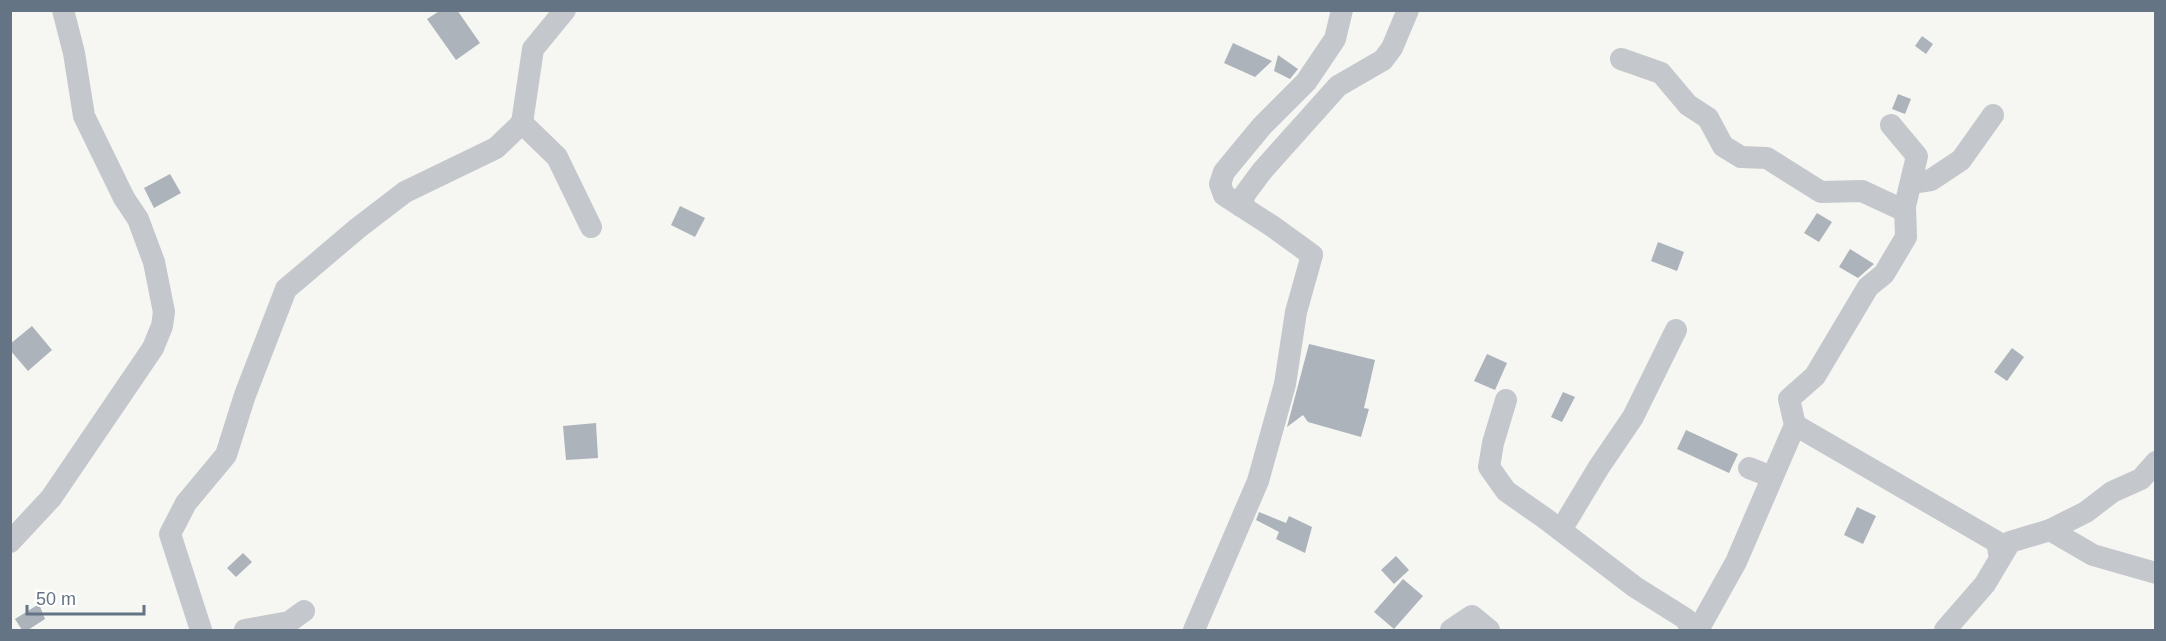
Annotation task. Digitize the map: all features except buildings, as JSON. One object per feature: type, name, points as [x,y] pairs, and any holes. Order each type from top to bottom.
[{"type":"street","points":[[10,542],[51,498],[147,357],[158,337],[164,312],[163,299],[148,243],[84,116],[74,53],[63,10]]},
{"type":"street","points":[[201,630],[170,534],[186,503],[226,455],[245,395],[286,289],[405,192],[496,148],[522,123],[533,49],[565,10]]},
{"type":"street","points":[[1194,630],[1258,481],[1285,384],[1296,312],[1312,255],[1224,195],[1220,184],[1224,172],[1262,126],[1306,82],[1335,39],[1342,10]]},
{"type":"street","points":[[1241,206],[1245,194],[1262,171],[1338,86],[1383,60],[1392,48],[1408,10]]},
{"type":"street","points":[[1621,59],[1661,73],[1688,105],[1708,117],[1723,146],[1741,157],[1767,158],[1821,192],[1862,191],[1905,211]]},
{"type":"street","points":[[1911,183],[1931,180],[1961,160],[1993,115]]},
{"type":"street","points":[[522,123],[556,157],[591,226]]},
{"type":"street","points":[[1698,630],[1736,562],[1795,425],[1789,399],[1815,376],[1868,287],[1884,274],[1906,237],[1905,211],[1917,156],[1891,125]]},
{"type":"street","points":[[1561,530],[1599,467],[1633,417],[1676,330]]},
{"type":"street","points":[[1506,400],[1493,443],[1489,467],[1506,491],[1561,530],[1635,588],[1686,619],[1691,630]]},
{"type":"street","points":[[1795,425],[2002,547]]},
{"type":"street","points":[[1945,630],[1985,584],[2002,547],[2050,530],[2086,512],[2112,492],[2141,479],[2156,462]]},
{"type":"street","points":[[1749,468],[1772,477]]},
{"type":"street","points":[[2050,530],[2093,555],[2156,573]]},
{"type":"street","points":[[245,630],[289,622],[304,611]]},
{"type":"street","points":[[1451,630],[1472,616],[1489,630]]}]
